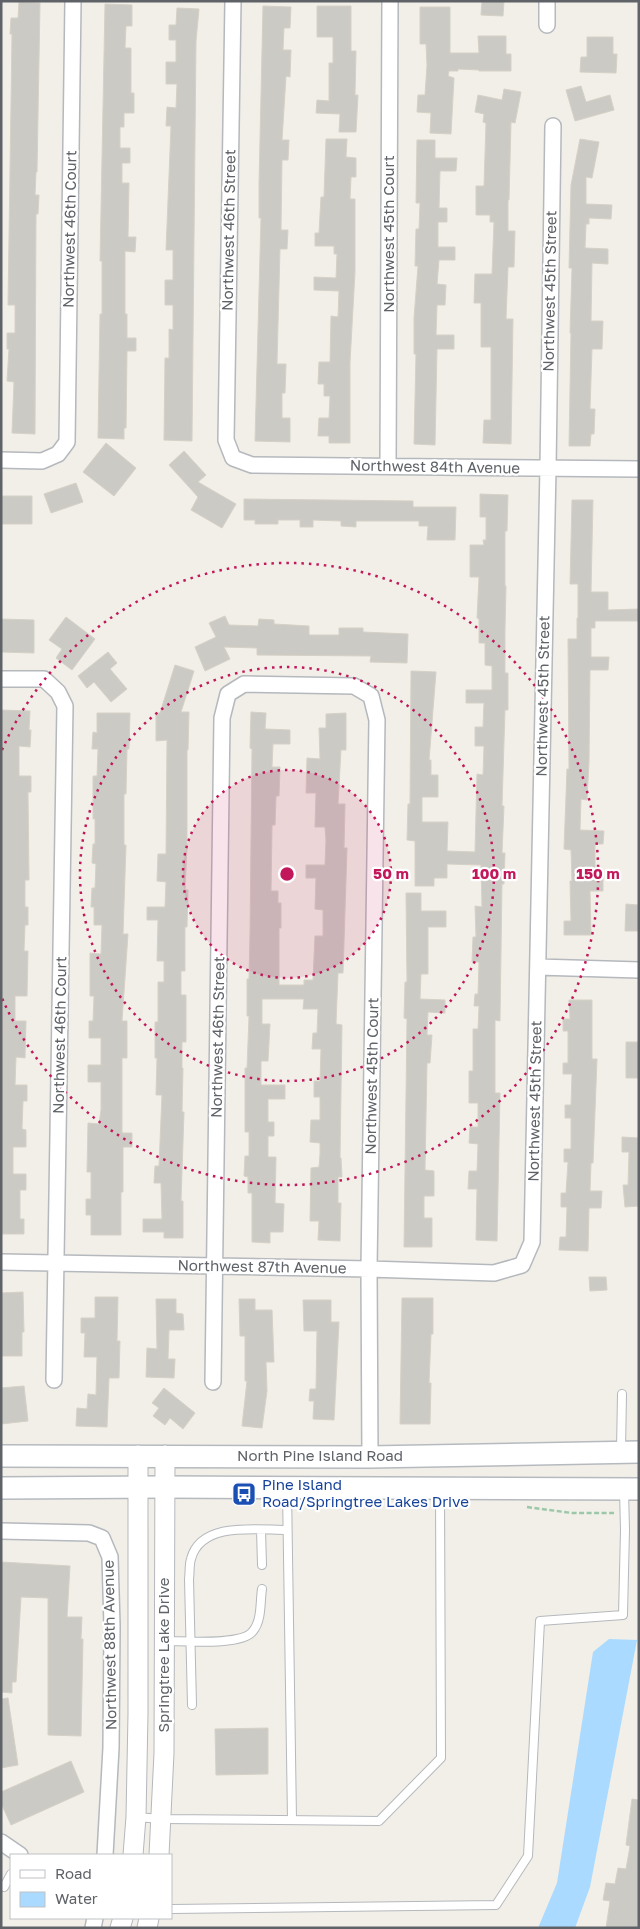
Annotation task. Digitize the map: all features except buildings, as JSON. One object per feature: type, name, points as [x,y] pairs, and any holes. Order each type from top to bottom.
[{"type":"main road","name":"North Pine Island Road","points":[[1,1456],[370,1457],[630,1452]]},
{"type":"main road","points":[[362,1488],[392,1468],[470,1467],[534,1454]]},
{"type":"main road","name":"North Pine Island Road","points":[[1,1488],[631,1489]]},
{"type":"street","name":"Northwest 46th Court","points":[[1,460],[42,461],[58,454],[66,442],[73,1]]},
{"type":"street","name":"Northwest 46th Street","points":[[233,1],[226,440],[233,458]]},
{"type":"street","name":"Northwest 45th Court","points":[[388,466],[390,1]]},
{"type":"street","points":[[547,1],[547,25]]},
{"type":"street","name":"Northwest 45th Street","points":[[522,1265],[532,1242],[553,126]]},
{"type":"street","name":"Northwest 84th Avenue","points":[[233,458],[252,465],[639,469]]},
{"type":"street","name":"Northwest 46th Court","points":[[1,679],[44,679],[58,692],[65,706],[54,1380]]},
{"type":"street","name":"Northwest 46th Street","points":[[213,1382],[222,718],[228,694],[244,684],[354,686],[371,696]]},
{"type":"street","name":"Northwest 45th Court","points":[[370,1457],[369,1269],[377,720],[371,696]]},
{"type":"street","points":[[538,967],[639,970]]},
{"type":"street","name":"Northwest 87th Avenue","points":[[1,1262],[494,1273],[522,1265]]},
{"type":"street","name":"Springtree Lake Drive","points":[[133,1854],[136,1817],[138,1714],[138,1455]]},
{"type":"street","name":"Springtree Lake Drive","points":[[158,1854],[162,1819],[164,1753],[165,1455]]},
{"type":"street","name":"Northwest 88th Avenue","points":[[1,1531],[89,1533],[102,1538],[110,1556],[112,1626],[111,1748],[105,1854]]},
{"type":"street","points":[[1,1842],[19,1854]]},
{"type":"lane","points":[[622,1394],[630,1452]]},
{"type":"lane","points":[[286,1488],[292,1820]]},
{"type":"lane","points":[[136,1817],[162,1819],[379,1821],[441,1758],[440,1488]]},
{"type":"lane","points":[[172,1909],[496,1905],[528,1856],[540,1621],[623,1616],[625,1513],[631,1489]]},
{"type":"lane","points":[[192,1705],[189,1579],[191,1560],[197,1546],[211,1535],[223,1530],[287,1530]]},
{"type":"lane","points":[[262,1530],[262,1565]]},
{"type":"lane","points":[[164,1641],[230,1641],[244,1639],[254,1631],[259,1616],[262,1589]]},
{"type":"lane","points":[[3,1886],[10,1876]]},
{"type":"path","points":[[523,1507],[572,1513],[625,1513]]},
{"type":"water","points":[[609,1639],[637,1640],[590,1887],[575,1928],[538,1928],[557,1883],[593,1652]]},
{"type":"place","name":"Pine Island Road/Springtree Lakes Drive","points":[[244,1494]]}]
